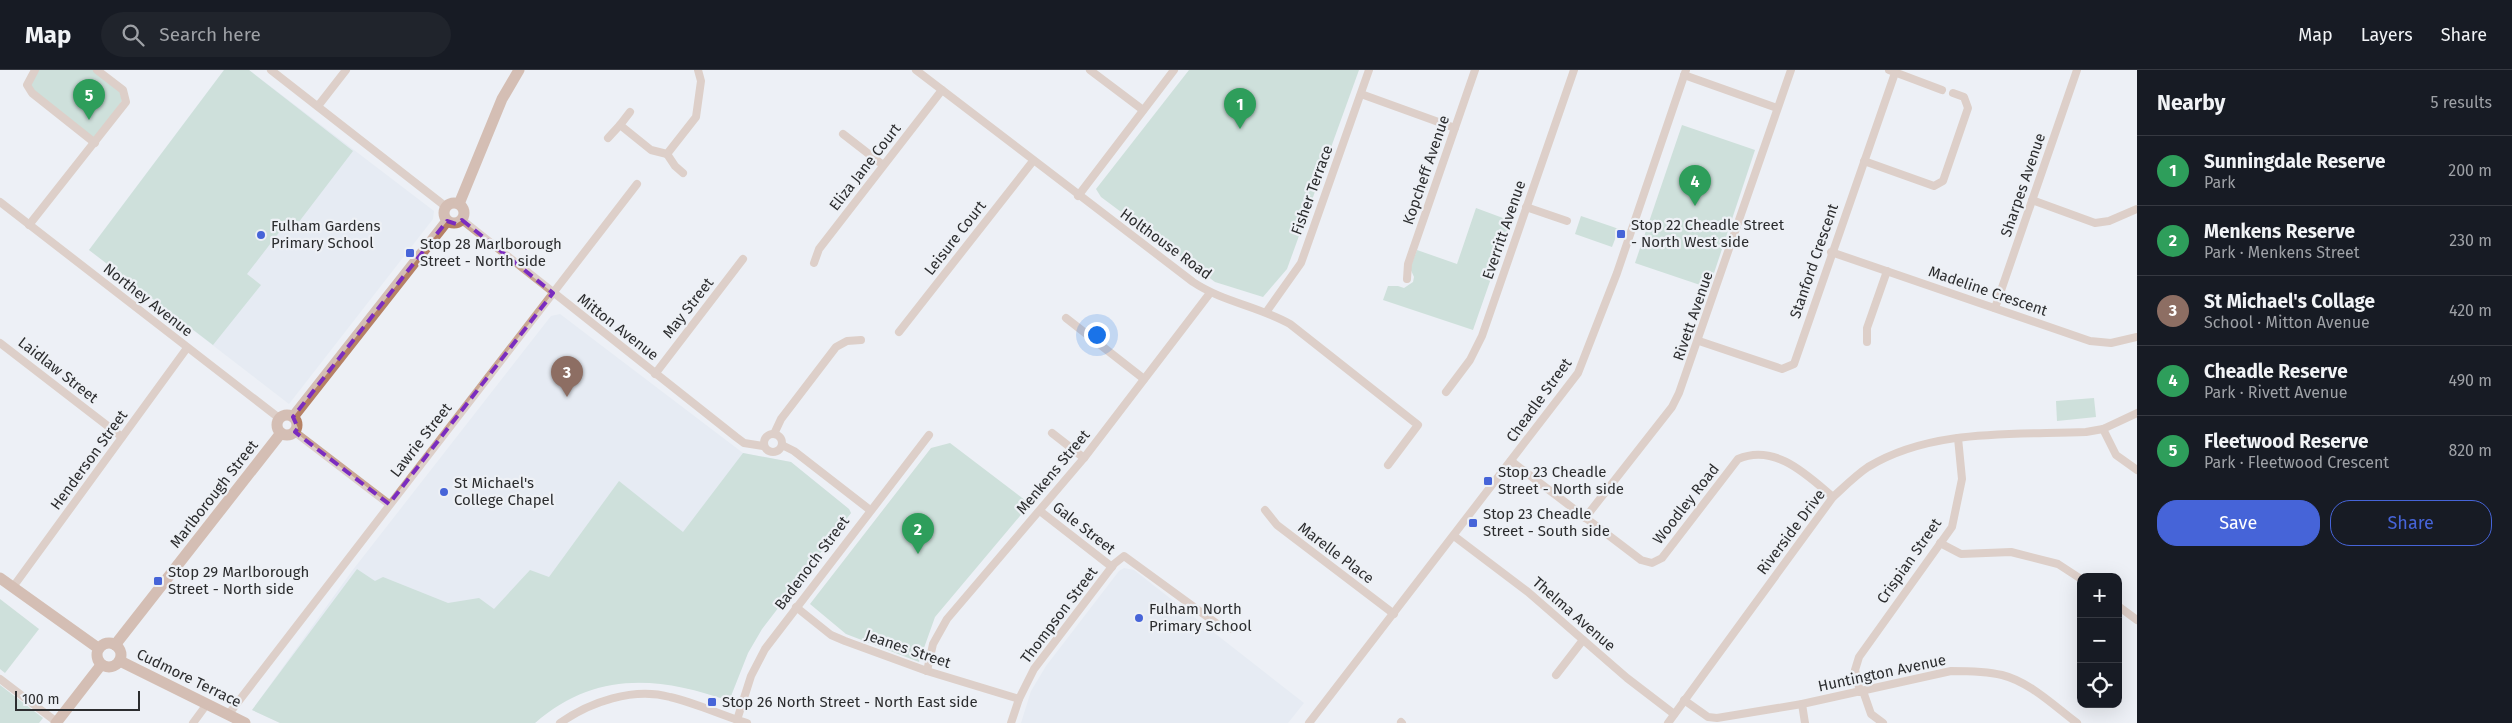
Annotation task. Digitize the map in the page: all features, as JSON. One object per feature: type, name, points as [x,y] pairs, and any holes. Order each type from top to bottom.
[{"type":"street","points":[[35,70],[27,85],[32,93],[95,143]]},
{"type":"street","points":[[29,225],[126,102],[123,90],[98,70]]},
{"type":"street","points":[[271,70],[445,206]]},
{"type":"street","points":[[318,106],[346,70]]},
{"type":"street","points":[[459,204],[502,99],[519,70]]},
{"type":"street","name":"Holthouse Road","points":[[916,70],[1078,196],[1210,293],[1267,311],[1290,324],[1418,425],[1388,465]]},
{"type":"street","points":[[1090,70],[1143,110]]},
{"type":"street","points":[[1078,196],[1174,70]]},
{"type":"street","name":"Fisher Terrace","points":[[1267,311],[1301,263],[1369,70]]},
{"type":"street","name":"Kopcheff Avenue","points":[[1407,279],[1408,264],[1475,70]]},
{"type":"street","name":"Everritt Avenue","points":[[1446,392],[1470,360],[1482,336],[1574,70]]},
{"type":"street","name":"Rivett Avenue","points":[[1585,518],[1672,407],[1685,382],[1791,70]]},
{"type":"street","name":"Sharpes Avenue","points":[[1995,308],[2077,70]]},
{"type":"street","points":[[667,154],[696,117],[701,82],[699,71]]},
{"type":"street","points":[[1892,72],[1942,90]]},
{"type":"street","name":"Stanford Crescent","points":[[1699,341],[1782,369],[1794,364],[1831,252],[1864,161],[1892,72]]},
{"type":"street","points":[[1685,73],[1777,108]]},
{"type":"street","name":"Cheadle Street","points":[[1309,723],[1578,373],[1617,273],[1685,73]]},
{"type":"street","name":"Eliza Jane Court","points":[[814,262],[819,249],[942,90]]},
{"type":"street","points":[[1864,161],[1934,186],[1943,181],[1968,108],[1964,97],[1953,93]]},
{"type":"street","points":[[1361,94],[1455,128]]},
{"type":"street","points":[[608,138],[630,112]]},
{"type":"street","points":[[620,125],[651,150],[667,154],[675,166],[684,173]]},
{"type":"street","points":[[843,134],[884,165]]},
{"type":"street","name":"Leisure Court","points":[[899,332],[1033,161]]},
{"type":"street","name":"Lawrie Street","points":[[228,715],[637,184]]},
{"type":"street","points":[[2032,200],[2095,223],[2109,221],[2137,209]]},
{"type":"street","name":"Northey Avenue","points":[[0,202],[280,418]]},
{"type":"street","points":[[453,202],[459,204],[464,209],[462,220],[454,223],[447,221],[443,213],[445,206],[453,202]]},
{"type":"street","points":[[1526,207],[1567,221]]},
{"type":"street","name":"Mitton Avenue","points":[[462,220],[548,286],[552,293],[744,443],[763,446]]},
{"type":"street","points":[[293,417],[447,221]]},
{"type":"street","name":"Madeline Crescent","points":[[1831,252],[2090,341],[2111,343],[2136,338]]},
{"type":"street","name":"May Street","points":[[655,374],[743,259]]},
{"type":"street","points":[[1868,342],[1867,328],[1888,271]]},
{"type":"street","name":"Menkens Street","points":[[927,671],[933,644],[947,619],[1084,458],[1210,293]]},
{"type":"street","points":[[1066,318],[1144,379]]},
{"type":"street","points":[[774,434],[781,439],[782,445],[778,451],[771,453],[763,446],[765,437],[774,434],[781,419],[836,347],[847,341],[861,340]]},
{"type":"street","name":"Laidlaw Street","points":[[0,343],[122,437]]},
{"type":"street","name":"Henderson Street","points":[[13,587],[188,348]]},
{"type":"street","name":"Riverside Drive","points":[[1668,723],[1833,497],[1867,468],[1901,451],[1958,438],[2086,432],[2103,429],[2137,414]]},
{"type":"street","points":[[287,415],[293,417],[297,422],[295,432],[287,435],[281,433],[277,425],[280,418],[287,415]]},
{"type":"street","points":[[2103,429],[2116,455],[2137,470]]},
{"type":"street","points":[[295,432],[389,504]]},
{"type":"street","name":"Marlborough Street","points":[[115,645],[281,433]]},
{"type":"street","points":[[1052,433],[1084,458]]},
{"type":"street","name":"Badenoch Street","points":[[737,720],[757,662],[796,607],[929,435]]},
{"type":"street","name":"Crispian Street","points":[[1883,723],[1871,714],[1861,691],[1856,670],[1859,657],[1952,527],[1962,479],[1958,438]]},
{"type":"street","points":[[782,445],[794,451],[870,510]]},
{"type":"street","name":"Woodley Road","points":[[1511,461],[1641,560],[1652,563],[1657,562],[1738,459],[1751,454],[1763,454],[1783,460],[1796,467],[1833,497]]},
{"type":"street","name":"Marelle Place","points":[[1265,510],[1277,525],[1394,614]]},
{"type":"street","name":"Gale Street","points":[[1040,511],[1112,567]]},
{"type":"street","name":"Thelma Avenue","points":[[1454,536],[1528,592],[1583,640],[1674,714]]},
{"type":"street","points":[[1940,543],[1961,554],[2011,552],[2058,564],[2077,576]]},
{"type":"street","name":"Thompson Street","points":[[1012,723],[1020,699],[1034,669],[1112,567],[1124,556],[1220,626],[1230,629]]},
{"type":"street","points":[[0,578],[98,648]]},
{"type":"street","name":"Jeanes Street","points":[[796,607],[831,635],[927,671],[1020,699]]},
{"type":"street","points":[[2122,609],[2137,620]]},
{"type":"street","points":[[1556,675],[1583,640]]},
{"type":"street","points":[[104,644],[115,645],[120,652],[120,661],[110,668],[101,665],[96,656],[98,648],[104,644]]},
{"type":"street","name":"Cudmore Terrace","points":[[120,661],[245,723]]},
{"type":"street","points":[[0,679],[57,723],[101,665]]},
{"type":"street","name":"Huntington Avenue","points":[[1684,700],[1708,717],[1716,718],[1802,704],[1951,671],[1989,673],[2022,682],[2077,723]]},
{"type":"street","points":[[560,723],[579,711],[615,697],[642,695],[668,696],[747,723]]},
{"type":"street","points":[[193,723],[207,704]]},
{"type":"street","points":[[1802,704],[1805,723]]},
{"type":"highlighted area","points":[[462,220],[553,293],[389,504],[295,432],[298,428],[293,417],[447,221],[456,224]]},
{"type":"shaded area","name":"Fulham Gardens Primary School","points":[[224,70],[249,70],[434,211],[433,219],[289,404],[89,250]]},
{"type":"shaded area","points":[[560,314],[743,453],[791,462],[849,509],[851,513],[762,629],[748,653],[729,701],[696,690],[664,683],[616,683],[584,692],[551,709],[535,723],[280,723],[252,710],[352,571],[551,316]]},
{"type":"shaded area","name":"Fulham North Primary School","points":[[1124,568],[1134,570],[1304,703],[1288,723],[1021,723],[1031,691],[1046,666],[1119,571]]},
{"type":"green space","points":[[39,70],[93,70],[120,91],[122,101],[94,139],[29,85]]},
{"type":"green space","points":[[224,70],[249,70],[353,151],[292,231],[284,226],[247,274],[261,285],[213,345],[89,250]]},
{"type":"green space","points":[[1189,70],[1359,70],[1287,269],[1263,297],[1215,282],[1101,197],[1096,189]]},
{"type":"green space","points":[[1682,125],[1755,150],[1709,288],[1635,263]]},
{"type":"green space","points":[[1476,208],[1511,221],[1473,330],[1383,300],[1388,286],[1404,288],[1413,282],[1414,277],[1410,268],[1417,250],[1457,264]]},
{"type":"green space","points":[[1581,216],[1619,229],[1612,247],[1575,234]]},
{"type":"green space","points":[[2094,398],[2096,417],[2057,421],[2056,401]]},
{"type":"green space","points":[[950,443],[1030,504],[935,617],[919,662],[846,634],[810,604],[931,448]]},
{"type":"green space","points":[[743,453],[791,462],[849,509],[851,513],[762,629],[748,653],[729,701],[677,687],[652,683],[628,683],[604,687],[581,694],[558,706],[535,723],[280,723],[252,710],[357,569],[375,581],[383,577],[448,603],[479,598],[494,609],[530,570],[549,577],[619,481],[683,532]]},
{"type":"green space","points":[[0,599],[39,629],[5,673],[0,669]]},
{"type":"green space","points":[[0,685],[43,718],[39,723],[0,723]]},
{"type":"place","name":"Fleetwood Reserve","points":[[89,120]]},
{"type":"place","name":"Sunningdale Reserve","points":[[1240,129]]},
{"type":"place","name":"Cheadle Reserve","points":[[1695,206]]},
{"type":"place","name":"Stop 22 Cheadle Street - North West side","points":[[1621,234]]},
{"type":"place","name":"Fulham Gardens Primary School","points":[[261,235]]},
{"type":"place","name":"Stop 28 Marlborough Street - North side","points":[[410,253]]},
{"type":"place","name":"St Michael's Collage","points":[[567,397]]},
{"type":"place","name":"Stop 23 Cheadle Street - North side","points":[[1488,481]]},
{"type":"place","name":"St Michael's College Chapel","points":[[444,492]]},
{"type":"place","name":"Stop 23 Cheadle Street - South side","points":[[1473,523]]},
{"type":"place","name":"Menkens Reserve","points":[[918,554]]},
{"type":"place","name":"Stop 29 Marlborough Street - North side","points":[[158,581]]},
{"type":"place","name":"Fulham North Primary School","points":[[1139,618]]},
{"type":"place","name":"Stop 26 North Street - North East side","points":[[712,702]]}]
